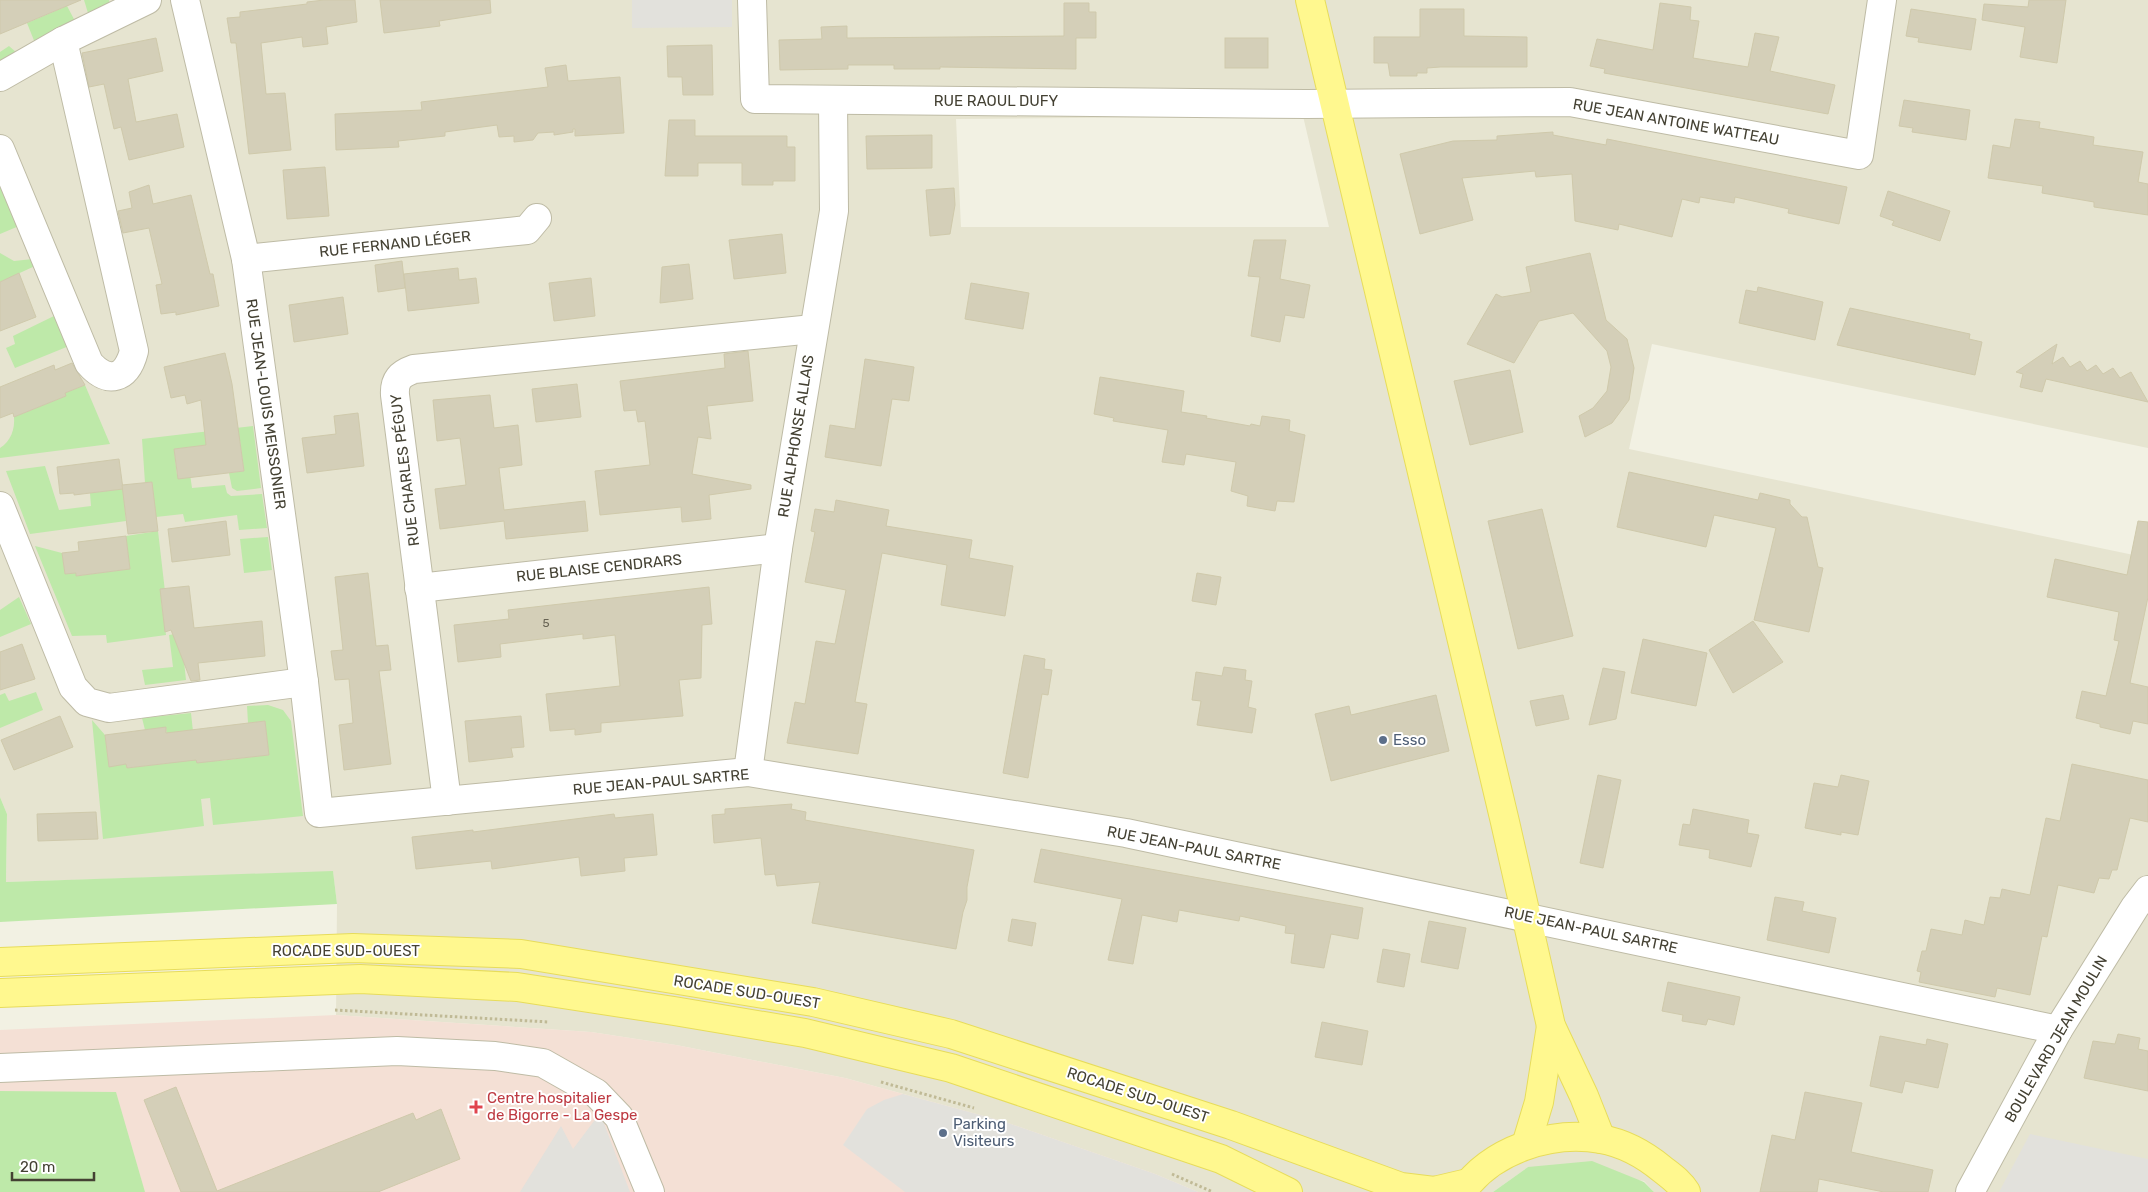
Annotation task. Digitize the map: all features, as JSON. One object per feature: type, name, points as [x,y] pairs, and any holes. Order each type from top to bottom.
[{"type":"main road","points":[[1310,0],[1505,822],[1551,1026],[1584,1096],[1601,1139]]},
{"type":"main road","name":"ROCADE SUD-OUEST","points":[[0,962],[353,948],[521,954],[814,1002],[951,1034],[1231,1125],[1401,1187],[1434,1191],[1465,1188]]},
{"type":"main road","name":"ROCADE SUD-OUEST","points":[[0,993],[360,979],[517,987],[674,1010],[805,1033],[951,1068],[1221,1159],[1288,1192]]},
{"type":"main road","points":[[1526,1145],[1539,1102],[1551,1026]]},
{"type":"main road","points":[[1465,1188],[1495,1160],[1526,1145],[1563,1137],[1601,1139],[1645,1155],[1681,1184],[1686,1192]]},
{"type":"street","points":[[0,77],[63,41],[147,0]]},
{"type":"street","name":"RUE JEAN-LOUIS MEISSONIER","points":[[185,0],[246,259],[304,682],[319,813]]},
{"type":"street","name":"RUE RAOUL DUFY","points":[[752,0],[755,99],[1335,103]]},
{"type":"street","name":"RUE JEAN ANTOINE WATTEAU","points":[[1335,103],[1570,102],[1860,155],[1882,0]]},
{"type":"street","points":[[0,149],[89,363],[97,372],[109,376],[119,375],[127,370],[134,351],[63,41]]},
{"type":"street","name":"RUE ALPHONSE ALLAIS","points":[[748,772],[778,548],[834,211],[833,100]]},
{"type":"street","name":"RUE FERNAND LÉGER","points":[[246,259],[527,230],[537,218]]},
{"type":"street","name":"RUE CHARLES PÉGUY","points":[[447,801],[395,396],[398,378],[405,372],[414,369],[814,329]]},
{"type":"street","points":[[0,506],[73,687],[87,702],[109,708],[304,682]]},
{"type":"street","name":"RUE BLAISE CENDRARS","points":[[419,588],[778,548]]},
{"type":"street","name":"RUE JEAN-PAUL SARTRE","points":[[319,813],[748,772],[1126,833],[2058,1030]]},
{"type":"street","name":"BOULEVARD JEAN MOULIN","points":[[1970,1192],[2058,1030],[2135,907],[2146,897]]},
{"type":"street","points":[[0,1068],[397,1051],[495,1056],[543,1063],[596,1093],[619,1117],[650,1192]]},
{"type":"path","points":[[327,1010],[558,1023]]},
{"type":"path","points":[[880,1082],[983,1110]]},
{"type":"path","points":[[1166,1172],[1213,1192]]},
{"type":"shaded area","points":[[0,0],[2148,0],[2148,448],[1652,344],[1629,449],[2148,558],[2148,1192],[1654,1192],[1644,1181],[1528,1167],[1493,1192],[1198,1192],[1155,1174],[1002,1121],[845,1078],[676,1045],[591,1032],[336,1015],[337,904],[333,872],[6,882],[7,814],[0,797]],"holes":[[[1303,116],[1329,227],[961,227],[956,119]]]},
{"type":"shaded area","points":[[632,0],[732,0],[732,27],[632,28]]},
{"type":"shaded area","name":"Centre hospitalier de Bigorre - La Gespe","points":[[336,1015],[591,1032],[676,1045],[845,1078],[1002,1121],[1155,1174],[1198,1192],[0,1192],[0,1030]]},
{"type":"shaded area","name":"Parking Visiteurs","points":[[903,1094],[1002,1121],[1155,1174],[1198,1192],[905,1192],[843,1145],[867,1109],[884,1100]]},
{"type":"shaded area","points":[[600,1113],[630,1192],[520,1192],[561,1126],[573,1149]]},
{"type":"shaded area","points":[[2030,1134],[2148,1159],[2148,1192],[1999,1192]]},
{"type":"green space","points":[[84,0],[109,0],[110,4],[88,13]]},
{"type":"green space","points":[[67,6],[75,21],[35,43],[27,23]]},
{"type":"green space","points":[[9,46],[17,53],[0,62],[0,52]]},
{"type":"green space","points":[[0,182],[19,226],[0,234]]},
{"type":"green space","points":[[0,253],[14,261],[33,259],[35,266],[0,282]]},
{"type":"green space","points":[[56,315],[69,346],[15,368],[6,348],[15,344],[13,336]]},
{"type":"green space","points":[[85,385],[110,444],[0,458],[0,448],[12,434],[14,417],[66,396],[65,393]]},
{"type":"green space","points":[[253,426],[261,488],[237,491],[232,488],[229,473],[244,471],[240,441],[174,449],[177,475],[190,474],[192,488],[225,485],[227,493],[231,496],[262,494],[267,528],[239,530],[237,515],[185,522],[183,514],[156,517],[151,482],[145,483],[142,439]]},
{"type":"green space","points":[[45,466],[59,510],[91,506],[90,493],[123,489],[126,521],[30,534],[6,471]]},
{"type":"green space","points":[[158,531],[166,600],[161,601],[166,635],[107,643],[106,635],[72,636],[35,546],[62,553],[65,574],[76,573],[77,576],[130,569],[126,536]]},
{"type":"green space","points":[[268,537],[272,570],[244,573],[240,539]]},
{"type":"green space","points":[[19,597],[31,624],[0,637],[0,610]]},
{"type":"green space","points":[[181,633],[186,680],[145,685],[142,670],[173,667],[169,635]]},
{"type":"green space","points":[[36,692],[43,710],[0,728],[0,695],[5,693],[9,701]]},
{"type":"green space","points":[[268,705],[283,710],[291,721],[303,816],[213,825],[210,798],[201,799],[204,826],[103,839],[92,720],[105,735],[109,766],[126,764],[127,768],[170,763],[166,728],[145,730],[142,718],[191,713],[196,759],[219,761],[269,755],[265,721],[248,723],[247,706]]},
{"type":"green space","points":[[0,797],[7,814],[6,882],[333,871],[337,904],[0,922]]},
{"type":"green space","points":[[0,1091],[116,1092],[145,1192],[0,1192]]},
{"type":"green space","points":[[1592,1161],[1644,1182],[1654,1192],[1493,1192],[1528,1167]]},
{"type":"building","points":[[0,0],[81,0],[0,34]]},
{"type":"building","points":[[355,0],[357,22],[326,27],[328,44],[303,47],[302,37],[261,43],[266,94],[285,93],[291,150],[249,154],[236,43],[231,43],[227,18],[240,17],[240,12],[307,4],[307,2]]},
{"type":"building","points":[[380,0],[490,0],[491,13],[439,21],[440,26],[384,33]]},
{"type":"building","points":[[2029,0],[2066,0],[2057,63],[2020,57],[2025,27],[1982,20],[1984,4],[2028,7]]},
{"type":"building","points":[[1064,3],[1089,3],[1089,12],[1096,12],[1096,38],[1076,38],[1076,69],[940,67],[940,69],[894,69],[894,65],[848,65],[848,69],[780,70],[779,40],[822,39],[821,27],[847,26],[847,38],[1064,36]]},
{"type":"building","points":[[1660,3],[1691,7],[1690,20],[1699,21],[1693,58],[1748,67],[1755,33],[1779,37],[1770,71],[1835,85],[1828,114],[1604,73],[1605,69],[1590,66],[1597,39],[1653,50]]},
{"type":"building","points":[[1420,9],[1464,9],[1464,36],[1527,37],[1527,67],[1440,67],[1427,68],[1427,73],[1417,73],[1417,76],[1390,76],[1388,63],[1374,63],[1374,37],[1420,37]]},
{"type":"building","points":[[1911,9],[1976,19],[1971,50],[1918,42],[1919,38],[1906,36]]},
{"type":"building","points":[[156,38],[163,71],[128,79],[136,122],[177,114],[184,147],[129,160],[121,127],[114,129],[104,84],[89,87],[82,53]]},
{"type":"building","points":[[1225,38],[1268,38],[1268,68],[1225,68]]},
{"type":"building","points":[[712,45],[713,95],[683,95],[682,77],[668,77],[667,46]]},
{"type":"building","points":[[566,65],[568,81],[620,77],[624,133],[575,136],[575,129],[573,129],[573,132],[554,135],[554,132],[538,133],[533,140],[514,142],[514,136],[499,137],[497,125],[445,132],[445,136],[398,141],[399,147],[336,150],[335,114],[422,110],[421,102],[548,87],[545,68]]},
{"type":"building","points":[[1904,100],[1970,110],[1966,140],[1912,132],[1913,128],[1899,126]]},
{"type":"building","points":[[2015,119],[2040,122],[2039,128],[2094,137],[2093,145],[2143,152],[2138,182],[2148,184],[2148,215],[2094,207],[2094,202],[2042,193],[2043,186],[1988,178],[1993,145],[2010,148]]},
{"type":"building","points":[[669,120],[695,120],[695,136],[787,136],[787,147],[795,147],[795,181],[773,181],[773,185],[742,185],[742,163],[698,163],[698,176],[665,176]]},
{"type":"building","points":[[1553,132],[1553,135],[1606,145],[1607,139],[1847,187],[1839,224],[1788,213],[1789,209],[1735,197],[1734,203],[1700,197],[1699,203],[1682,199],[1672,237],[1619,224],[1618,230],[1575,221],[1572,174],[1536,177],[1535,171],[1462,178],[1473,220],[1420,234],[1400,154],[1453,141],[1497,140],[1497,136]]},
{"type":"building","points":[[932,135],[932,168],[867,169],[866,136]]},
{"type":"building","points":[[325,167],[329,216],[287,219],[283,170]]},
{"type":"building","points":[[149,185],[153,204],[191,195],[210,274],[213,274],[219,306],[176,315],[176,312],[161,314],[156,285],[162,284],[149,228],[123,233],[118,211],[132,208],[129,192]]},
{"type":"building","points":[[954,188],[955,205],[950,234],[930,236],[926,190]]},
{"type":"building","points":[[1888,191],[1950,211],[1940,241],[1892,225],[1894,221],[1880,216]]},
{"type":"building","points":[[782,234],[786,273],[734,279],[729,240]]},
{"type":"building","points":[[1254,240],[1286,240],[1280,279],[1310,285],[1304,318],[1285,315],[1280,342],[1251,336],[1260,277],[1248,276]]},
{"type":"building","points":[[1590,253],[1606,320],[1627,339],[1634,368],[1629,400],[1612,423],[1585,437],[1579,416],[1593,408],[1607,391],[1611,367],[1607,351],[1573,313],[1539,321],[1514,363],[1467,344],[1496,294],[1502,297],[1531,292],[1526,267]]},
{"type":"building","points":[[402,261],[405,288],[378,292],[375,265]]},
{"type":"building","points":[[689,264],[693,299],[660,303],[662,267]]},
{"type":"building","points":[[458,268],[459,280],[476,278],[479,303],[408,311],[404,274]]},
{"type":"building","points":[[19,273],[36,317],[0,331],[0,282]]},
{"type":"building","points":[[591,278],[595,316],[554,321],[549,283]]},
{"type":"building","points":[[971,283],[1029,293],[1023,329],[965,319]]},
{"type":"building","points":[[1758,287],[1823,302],[1815,340],[1739,323],[1746,290],[1757,292]]},
{"type":"building","points":[[343,297],[348,334],[294,342],[289,305]]},
{"type":"building","points":[[1850,308],[1970,334],[1969,339],[1982,342],[1975,375],[1837,345]]},
{"type":"building","points":[[2057,344],[2052,364],[2063,357],[2070,367],[2080,361],[2087,371],[2096,365],[2103,374],[2113,368],[2120,378],[2131,372],[2148,402],[2046,379],[2042,392],[2020,387],[2023,374],[2016,372]]},
{"type":"building","points":[[748,351],[753,401],[707,406],[711,439],[698,437],[692,474],[751,485],[751,489],[709,495],[711,519],[682,522],[681,507],[600,515],[595,471],[650,465],[645,421],[638,422],[636,410],[624,411],[620,381],[725,368],[724,354]]},
{"type":"building","points":[[225,353],[232,384],[244,471],[178,479],[174,449],[206,445],[201,400],[187,404],[185,395],[171,398],[164,367]]},
{"type":"building","points":[[865,359],[914,367],[909,401],[892,399],[881,466],[825,457],[830,425],[855,429]]},
{"type":"building","points":[[72,363],[85,385],[65,393],[66,396],[14,417],[13,413],[0,418],[0,387],[54,365],[55,370]]},
{"type":"building","points":[[1510,370],[1523,432],[1470,445],[1454,381]]},
{"type":"building","points":[[1100,377],[1184,391],[1181,412],[1207,416],[1206,418],[1250,426],[1251,424],[1260,426],[1262,416],[1290,420],[1289,431],[1305,435],[1294,502],[1277,501],[1275,511],[1247,506],[1248,496],[1231,491],[1236,462],[1186,454],[1184,465],[1162,462],[1168,430],[1113,421],[1114,418],[1094,414]]},
{"type":"building","points":[[577,384],[581,417],[536,422],[532,389]]},
{"type":"building","points":[[490,395],[494,428],[518,425],[522,465],[499,468],[504,510],[585,501],[588,531],[506,539],[504,521],[440,529],[435,489],[466,485],[460,438],[437,441],[433,400]]},
{"type":"building","points":[[358,413],[364,466],[307,473],[302,438],[336,434],[334,416]]},
{"type":"building","points":[[119,459],[123,489],[74,495],[74,493],[60,494],[57,467]]},
{"type":"building","points":[[1629,472],[1758,500],[1760,493],[1790,500],[1790,504],[1802,517],[1807,517],[1818,567],[1823,568],[1809,632],[1754,620],[1776,528],[1714,515],[1706,547],[1617,527]]},
{"type":"building","points":[[152,482],[158,531],[128,534],[122,485]]},
{"type":"building","points":[[836,500],[889,510],[886,526],[972,540],[969,558],[1013,566],[1005,616],[941,605],[947,565],[882,553],[855,702],[867,704],[858,754],[787,743],[795,702],[805,704],[816,641],[835,644],[846,590],[805,582],[815,532],[811,531],[815,509],[834,512]]},
{"type":"building","points":[[1542,509],[1573,636],[1518,649],[1488,521]]},
{"type":"building","points":[[226,521],[230,555],[172,562],[168,529]]},
{"type":"building","points":[[2138,521],[2148,522],[2148,597],[2130,683],[2148,687],[2148,724],[2133,721],[2130,734],[2100,727],[2100,724],[2076,718],[2082,691],[2106,696],[2119,641],[2114,640],[2119,612],[2047,597],[2055,559],[2127,575]]},
{"type":"building","points":[[126,536],[130,569],[76,576],[76,573],[65,574],[62,553],[79,551],[78,542]]},
{"type":"building","points":[[368,573],[376,646],[388,645],[391,670],[379,671],[391,764],[344,770],[339,725],[353,723],[349,679],[335,680],[331,651],[343,650],[335,577]]},
{"type":"building","points":[[1197,573],[1221,577],[1216,605],[1192,601]]},
{"type":"building","points":[[189,586],[194,628],[262,621],[265,656],[198,663],[200,680],[191,681],[171,630],[165,632],[160,589]]},
{"type":"building","points":[[709,587],[712,624],[702,625],[701,678],[679,680],[683,716],[601,723],[601,732],[575,735],[575,729],[550,731],[546,694],[620,686],[615,635],[583,639],[583,634],[500,644],[501,657],[458,662],[454,625],[509,619],[508,610]]},
{"type":"building","points":[[1753,621],[1783,662],[1733,693],[1709,650]]},
{"type":"building","points":[[1643,639],[1707,653],[1696,706],[1631,693]]},
{"type":"building","points":[[22,644],[35,679],[0,690],[0,652]]},
{"type":"building","points":[[1024,655],[1045,659],[1044,669],[1052,670],[1048,695],[1042,694],[1028,778],[1003,773]]},
{"type":"building","points":[[1224,667],[1246,670],[1245,680],[1252,681],[1248,707],[1256,709],[1252,733],[1197,725],[1201,701],[1192,700],[1196,672],[1222,676]]},
{"type":"building","points":[[1603,668],[1625,672],[1616,719],[1589,725]]},
{"type":"building","points":[[1436,695],[1449,751],[1331,781],[1315,714],[1349,706],[1351,715]]},
{"type":"building","points":[[1563,695],[1569,719],[1536,726],[1530,701]]},
{"type":"building","points":[[60,716],[73,747],[14,770],[1,740]]},
{"type":"building","points":[[521,716],[524,747],[511,748],[513,757],[469,762],[465,721]]},
{"type":"building","points":[[265,721],[269,755],[197,763],[196,760],[127,768],[126,764],[109,767],[105,735],[166,727],[166,733]]},
{"type":"building","points":[[2072,764],[2148,780],[2148,822],[2130,818],[2117,870],[2112,870],[2109,879],[2099,878],[2094,893],[2058,885],[2047,937],[2042,936],[2030,995],[1997,988],[1995,997],[1919,982],[1921,972],[1917,971],[1922,951],[1926,951],[1931,929],[1962,935],[1965,920],[1984,925],[1990,897],[2000,898],[2002,889],[2030,895],[2046,818],[2060,821]]},
{"type":"building","points":[[1598,775],[1621,780],[1603,868],[1580,863]]},
{"type":"building","points":[[1841,775],[1869,781],[1858,835],[1841,832],[1841,835],[1805,828],[1814,783],[1838,787]]},
{"type":"building","points":[[792,804],[791,809],[806,812],[805,820],[974,850],[967,887],[967,900],[956,949],[812,923],[820,882],[777,886],[775,874],[765,875],[761,838],[714,843],[712,815],[725,814],[725,809]]},
{"type":"building","points":[[1693,809],[1749,820],[1747,833],[1759,835],[1751,867],[1709,858],[1710,850],[1679,845],[1683,824],[1690,825]]},
{"type":"building","points":[[96,812],[98,839],[38,841],[37,814]]},
{"type":"building","points":[[614,814],[615,818],[653,814],[657,855],[624,858],[625,871],[581,876],[579,857],[492,869],[491,861],[416,869],[412,837],[473,830],[473,832]]},
{"type":"building","points":[[1041,849],[1363,908],[1358,939],[1331,934],[1324,968],[1291,963],[1295,934],[1285,933],[1286,926],[1240,916],[1239,921],[1179,910],[1177,922],[1142,915],[1133,964],[1108,960],[1122,899],[1034,882]]},
{"type":"building","points":[[1775,897],[1804,902],[1802,911],[1836,918],[1829,953],[1767,940]]},
{"type":"building","points":[[1012,919],[1036,923],[1032,946],[1008,941]]},
{"type":"building","points":[[1429,921],[1466,928],[1458,969],[1421,962]]},
{"type":"building","points":[[1383,949],[1410,954],[1404,987],[1377,982]]},
{"type":"building","points":[[1668,982],[1740,997],[1734,1025],[1708,1019],[1706,1025],[1682,1021],[1683,1015],[1662,1011]]},
{"type":"building","points":[[1322,1022],[1368,1031],[1362,1065],[1315,1057]]},
{"type":"building","points":[[2118,1034],[2140,1038],[2138,1049],[2148,1051],[2148,1091],[2084,1078],[2093,1041],[2115,1044]]},
{"type":"building","points":[[1880,1036],[1926,1045],[1927,1039],[1948,1044],[1938,1088],[1905,1081],[1902,1093],[1870,1086]]},
{"type":"building","points":[[176,1087],[217,1191],[413,1113],[416,1120],[441,1109],[460,1159],[378,1192],[181,1192],[144,1100]]},
{"type":"building","points":[[1805,1092],[1862,1103],[1851,1152],[1933,1170],[1928,1192],[1884,1192],[1819,1179],[1817,1192],[1760,1192],[1772,1135],[1795,1140]]},
{"type":"place","name":"Esso","points":[[1383,740]]},
{"type":"place","name":"Centre hospitalier de Bigorre - La Gespe","points":[[476,1107]]},
{"type":"place","name":"Parking Visiteurs","points":[[943,1133]]}]
